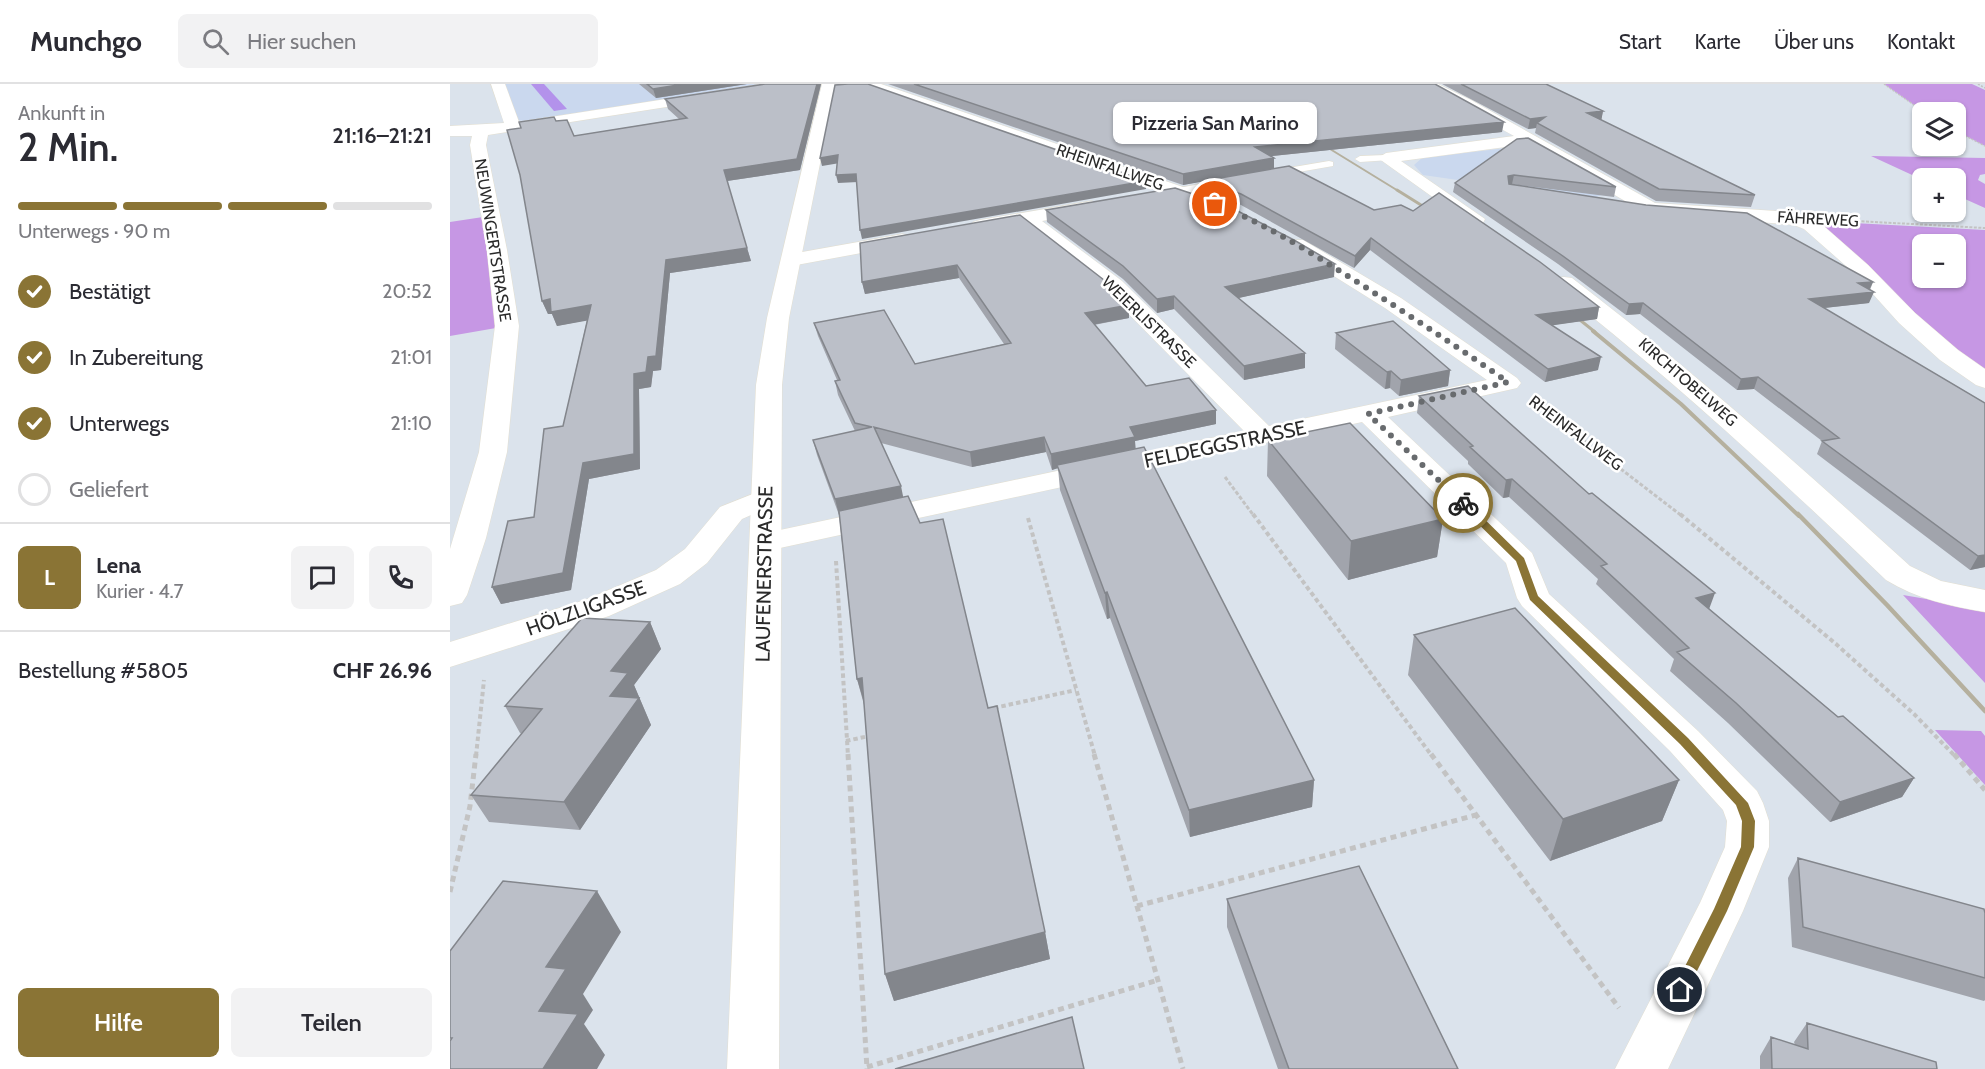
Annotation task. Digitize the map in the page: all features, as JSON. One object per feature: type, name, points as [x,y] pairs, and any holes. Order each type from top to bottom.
[{"type":"street","points":[[498,84],[513,127]]},
{"type":"street","points":[[450,131],[481,131],[513,127],[788,84]]},
{"type":"street","points":[[1427,84],[1651,208]]},
{"type":"street","name":"RHEINFALLWEG","points":[[847,85],[1179,191],[1233,211]]},
{"type":"street","name":"LAUFENERSTRASSE","points":[[753,1069],[769,385],[778,318],[791,260],[847,85]]},
{"type":"street","name":"NEUWINGERTSTRASSE","points":[[450,595],[470,538],[493,452],[505,356],[507,326],[478,145],[481,131]]},
{"type":"street","points":[[1386,158],[1530,139]]},
{"type":"street","points":[[1386,158],[1495,232]]},
{"type":"street","points":[[1144,197],[1179,191]]},
{"type":"street","points":[[956,231],[1109,204]]},
{"type":"street","name":"FÄHREWEG","points":[[1651,208],[1798,220]]},
{"type":"street","name":"WEIERLISTRASSE","points":[[1026,218],[1114,286],[1263,435]]},
{"type":"street","points":[[1798,220],[1818,230],[1861,269],[1907,318],[1949,355],[1985,380]]},
{"type":"street","name":"RHEINFALLWEG","points":[[1279,235],[1393,303],[1508,382]]},
{"type":"street","points":[[791,260],[921,237]]},
{"type":"street","name":"KIRCHTOBELWEG","points":[[1542,266],[1625,329],[1717,406],[1898,573],[1924,588],[1985,601]]},
{"type":"street","name":"FELDEGGSTRASSE","points":[[766,542],[1508,382]]},
{"type":"street","points":[[1368,414],[1521,560],[1534,598],[1684,741],[1742,803],[1749,821],[1747,847],[1720,911],[1645,1059]]},
{"type":"street","name":"HÖLZLIGASSE","points":[[450,655],[597,608],[668,577],[696,556],[731,513],[765,498]]},
{"type":"lane","points":[[1360,159],[1386,158]]},
{"type":"lane","points":[[1179,191],[1329,164]]},
{"type":"lane","points":[[1617,204],[1651,208]]},
{"type":"path","points":[[1884,84],[1912,104]]},
{"type":"path","points":[[1978,84],[1985,87]]},
{"type":"path","points":[[1966,136],[1985,146]]},
{"type":"path","name":"FÄHREWEG","points":[[1798,220],[1985,228]]},
{"type":"path","name":"RHEINFALLWEG","points":[[1508,382],[1631,474],[1787,602],[1895,697],[1964,765],[1985,790]]},
{"type":"path","points":[[1203,448],[1476,815],[1645,1059]]},
{"type":"path","points":[[1019,488],[1183,1069]]},
{"type":"path","points":[[834,526],[867,1068],[1158,980]]},
{"type":"path","points":[[450,892],[470,806],[489,642]]},
{"type":"path","points":[[984,710],[1076,690]]},
{"type":"path","points":[[846,741],[881,733]]},
{"type":"path","points":[[1137,906],[1476,815]]},
{"type":"shaded area","points":[[502,84],[777,84],[535,122],[516,120]]},
{"type":"shaded area","points":[[531,84],[544,84],[567,109],[554,111]]},
{"type":"shaded area","points":[[1884,84],[1972,84],[1985,90],[1985,146],[1966,136],[1966,102],[1912,104]]},
{"type":"shaded area","points":[[1507,148],[1604,194],[1591,199],[1423,175],[1414,165],[1422,158]]},
{"type":"shaded area","points":[[1871,156],[1985,158],[1985,174],[1980,175],[1978,180],[1985,184],[1985,208],[1966,199],[1966,168],[1912,168],[1912,175]]},
{"type":"shaded area","points":[[483,217],[496,328],[450,336],[450,222]]},
{"type":"shaded area","points":[[1816,221],[1985,230],[1985,375],[1957,355]]},
{"type":"shaded area","points":[[1903,595],[1985,609],[1985,683]]},
{"type":"shaded area","points":[[1935,730],[1981,731],[1985,736],[1985,785]]},
{"type":"building","points":[[647,84],[684,84],[653,89]]},
{"type":"building","points":[[765,84],[817,84],[797,159],[724,170],[747,248],[666,260],[656,356],[648,357],[646,372],[634,374],[634,454],[583,463],[563,573],[492,587],[508,521],[534,517],[544,429],[563,426],[591,305],[551,312],[550,299],[542,301],[520,175],[507,130],[521,128],[519,122],[554,117],[556,121],[567,120],[574,136],[687,118],[665,99]]},
{"type":"building","points":[[868,84],[1146,181],[860,230],[856,174],[836,175],[838,155],[820,158],[835,85]]},
{"type":"building","points":[[914,84],[1435,84],[1504,122],[1255,147],[1274,158],[1183,174]]},
{"type":"building","points":[[1461,84],[1546,84],[1603,111],[1587,113],[1755,195],[1659,189],[1537,123],[1545,117],[1530,119]]},
{"type":"building","points":[[1528,138],[1616,187],[1514,175],[1508,176],[1509,184],[1646,205],[1747,213],[1873,282],[1858,283],[1874,292],[1809,299],[1985,403],[1985,555],[1978,556],[1822,441],[1839,438],[1758,377],[1741,379],[1643,303],[1629,304],[1455,183],[1517,139]]},
{"type":"building","points":[[1289,166],[1374,210],[1401,205],[1413,211],[1439,193],[1540,262],[1599,307],[1536,315],[1601,357],[1548,369],[1371,238],[1355,256],[1241,194],[1203,181]]},
{"type":"building","points":[[1175,188],[1226,205],[1335,264],[1225,287],[1305,353],[1244,366],[1174,296],[1157,299],[1123,266],[1046,210]]},
{"type":"building","points":[[1020,215],[1104,280],[1129,305],[1085,313],[1146,386],[1189,378],[1216,410],[1130,427],[1135,437],[1051,454],[1044,437],[970,452],[874,427],[901,486],[835,499],[813,440],[872,427],[855,423],[835,381],[840,380],[814,323],[884,310],[915,364],[1011,343],[957,265],[862,282],[860,243]]},
{"type":"building","points":[[1393,321],[1450,370],[1401,380],[1336,333]]},
{"type":"building","points":[[1468,386],[1589,494],[1592,493],[1715,593],[1696,598],[1838,717],[1843,716],[1914,778],[1840,802],[1736,703],[1677,652],[1689,648],[1601,566],[1607,564],[1512,479],[1506,480],[1419,396]]},
{"type":"building","points":[[1350,423],[1443,519],[1351,541],[1268,440]]},
{"type":"building","points":[[1144,447],[1314,780],[1189,810],[1057,465]]},
{"type":"building","points":[[908,496],[920,523],[943,519],[988,708],[997,706],[1045,932],[885,974],[862,678],[857,679],[839,511]]},
{"type":"building","points":[[1515,608],[1679,780],[1563,819],[1414,635]]},
{"type":"building","points":[[582,618],[650,622],[611,671],[628,673],[610,696],[639,698],[564,802],[471,795],[542,709],[505,706]]},
{"type":"building","points":[[1798,858],[1984,909],[1985,978],[1803,927]]},
{"type":"building","points":[[1359,866],[1458,1069],[1289,1069],[1227,899]]},
{"type":"building","points":[[503,881],[597,891],[546,967],[566,969],[539,1011],[578,1014],[543,1069],[450,1069],[450,1041],[452,1038],[450,1038],[450,951]]},
{"type":"building","points":[[1072,1017],[1084,1069],[895,1069]]},
{"type":"building","points":[[1807,1023],[1936,1062],[1937,1069],[1772,1069],[1771,1037],[1808,1049]]},
{"type":"railway","points":[[1317,141],[1400,192]]},
{"type":"railway","points":[[1397,190],[1437,215]]},
{"type":"railway","points":[[1570,312],[1595,332]]},
{"type":"railway","points":[[1593,331],[1681,404],[1799,516]]},
{"type":"railway","points":[[1798,514],[1887,605],[1985,711]]},
{"type":"way so far","points":[[1215,204],[1261,225],[1393,303],[1508,382],[1368,414],[1463,503]]},
{"type":"place","name":"Pizzeria San Marino","points":[[1215,204]]},
{"type":"route","points":[[1463,503],[1521,560],[1534,598],[1684,741],[1742,803],[1749,821],[1747,847],[1720,911],[1680,990]]}]
